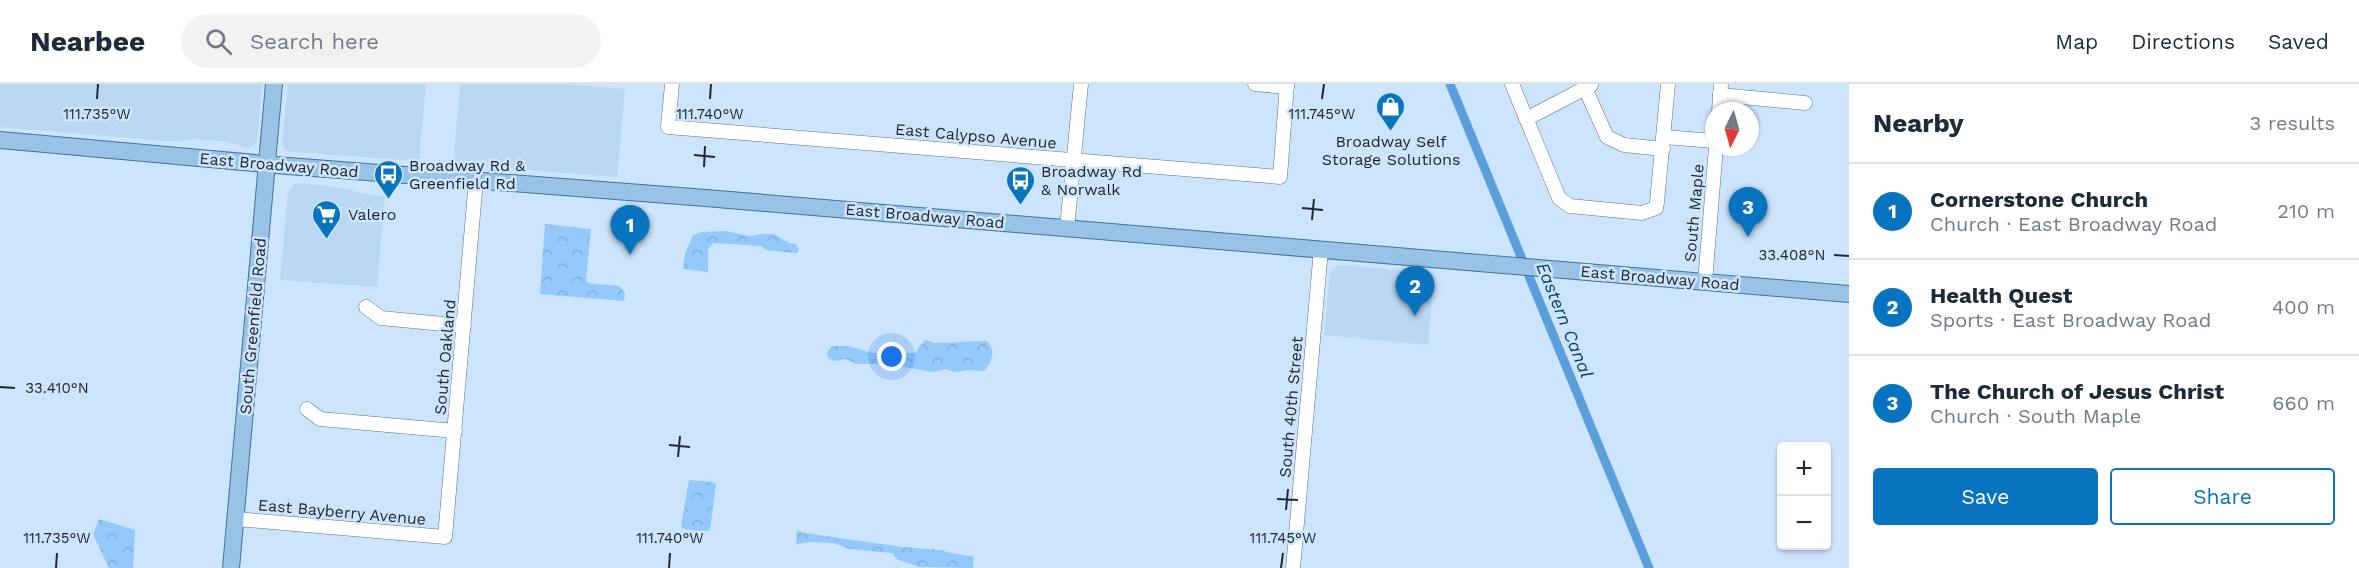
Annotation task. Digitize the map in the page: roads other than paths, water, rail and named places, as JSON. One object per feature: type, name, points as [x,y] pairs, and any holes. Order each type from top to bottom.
[{"type":"main road","name":"South Greenfield Road","points":[[231,568],[274,84]]},
{"type":"main road","name":"East Broadway Road","points":[[0,140],[1849,294]]},
{"type":"street","name":"East Calypso Avenue","points":[[672,84],[669,127],[1280,177],[1287,85]]},
{"type":"street","points":[[1067,228],[1080,84]]},
{"type":"street","points":[[1255,84],[1287,85]]},
{"type":"street","points":[[1512,84],[1559,198],[1565,204],[1642,213],[1656,208],[1668,84]]},
{"type":"street","points":[[1526,119],[1589,86],[1607,137],[1624,145],[1705,141]]},
{"type":"street","points":[[1721,89],[1805,103]]},
{"type":"street","name":"South Maple","points":[[1705,282],[1715,156]]},
{"type":"street","name":"South Oakland","points":[[445,537],[476,180]]},
{"type":"street","name":"South 40th Street","points":[[1293,568],[1322,249]]},
{"type":"street","points":[[366,307],[381,318],[464,326]]},
{"type":"street","points":[[307,409],[321,419],[455,431]]},
{"type":"street","name":"East Bayberry Avenue","points":[[236,519],[445,537]]},
{"type":"waterway","name":"Eastern Canal","points":[[1450,84],[1649,568]]},
{"type":"place","name":"Broadway Self Storage Solutions","points":[[1391,132]]},
{"type":"place","name":"Broadway Rd & Greenfield Rd","points":[[388,200]]},
{"type":"place","name":"Broadway Rd & Norwalk","points":[[1020,206]]},
{"type":"place","name":"The Church of Jesus Christ","points":[[1748,237]]},
{"type":"place","name":"Valero","points":[[327,240]]},
{"type":"place","name":"Cornerstone Church","points":[[630,255]]},
{"type":"place","name":"Health Quest","points":[[1415,316]]}]
